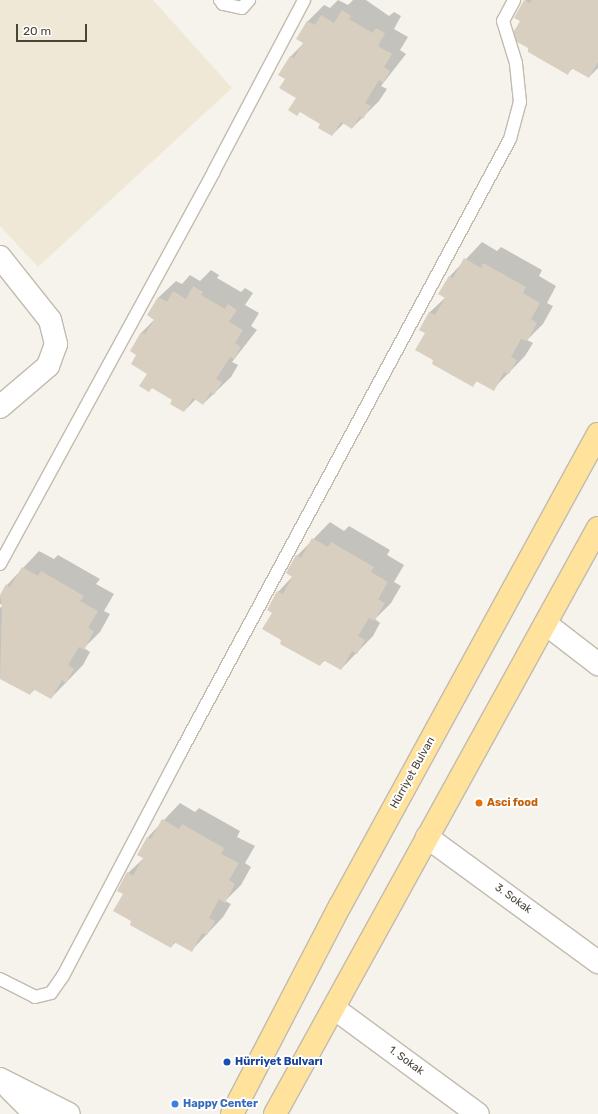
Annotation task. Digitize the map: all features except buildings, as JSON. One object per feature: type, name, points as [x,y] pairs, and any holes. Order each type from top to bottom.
[{"type":"main road","name":"Hürriyet Bulvarı","points":[[232,1114],[340,906],[598,434]]},
{"type":"main road","points":[[275,1114],[335,1009],[427,837],[598,528]]},
{"type":"street","points":[[0,257],[50,320],[56,344],[48,366],[0,407]]},
{"type":"street","points":[[546,624],[598,664]]},
{"type":"street","name":"3. Sokak","points":[[427,837],[598,962]]},
{"type":"street","name":"1. Sokak","points":[[335,1009],[478,1114]]},
{"type":"street","points":[[0,1079],[35,1114]]},
{"type":"street","points":[[0,1079],[69,1114]]},
{"type":"lane","points":[[220,0],[223,4],[242,8],[249,0]]},
{"type":"lane","points":[[0,564],[214,172],[304,0]]},
{"type":"lane","points":[[0,979],[35,997],[51,993],[63,976],[179,755],[510,139],[520,102],[516,63],[503,21],[514,0]]},
{"type":"shaded area","points":[[0,0],[153,0],[232,88],[38,267],[0,226]]},
{"type":"place","name":"Asci food","points":[[479,803]]},
{"type":"place","name":"Hürriyet Bulvarı","points":[[227,1062]]},
{"type":"place","name":"Happy Center","points":[[175,1104]]}]
